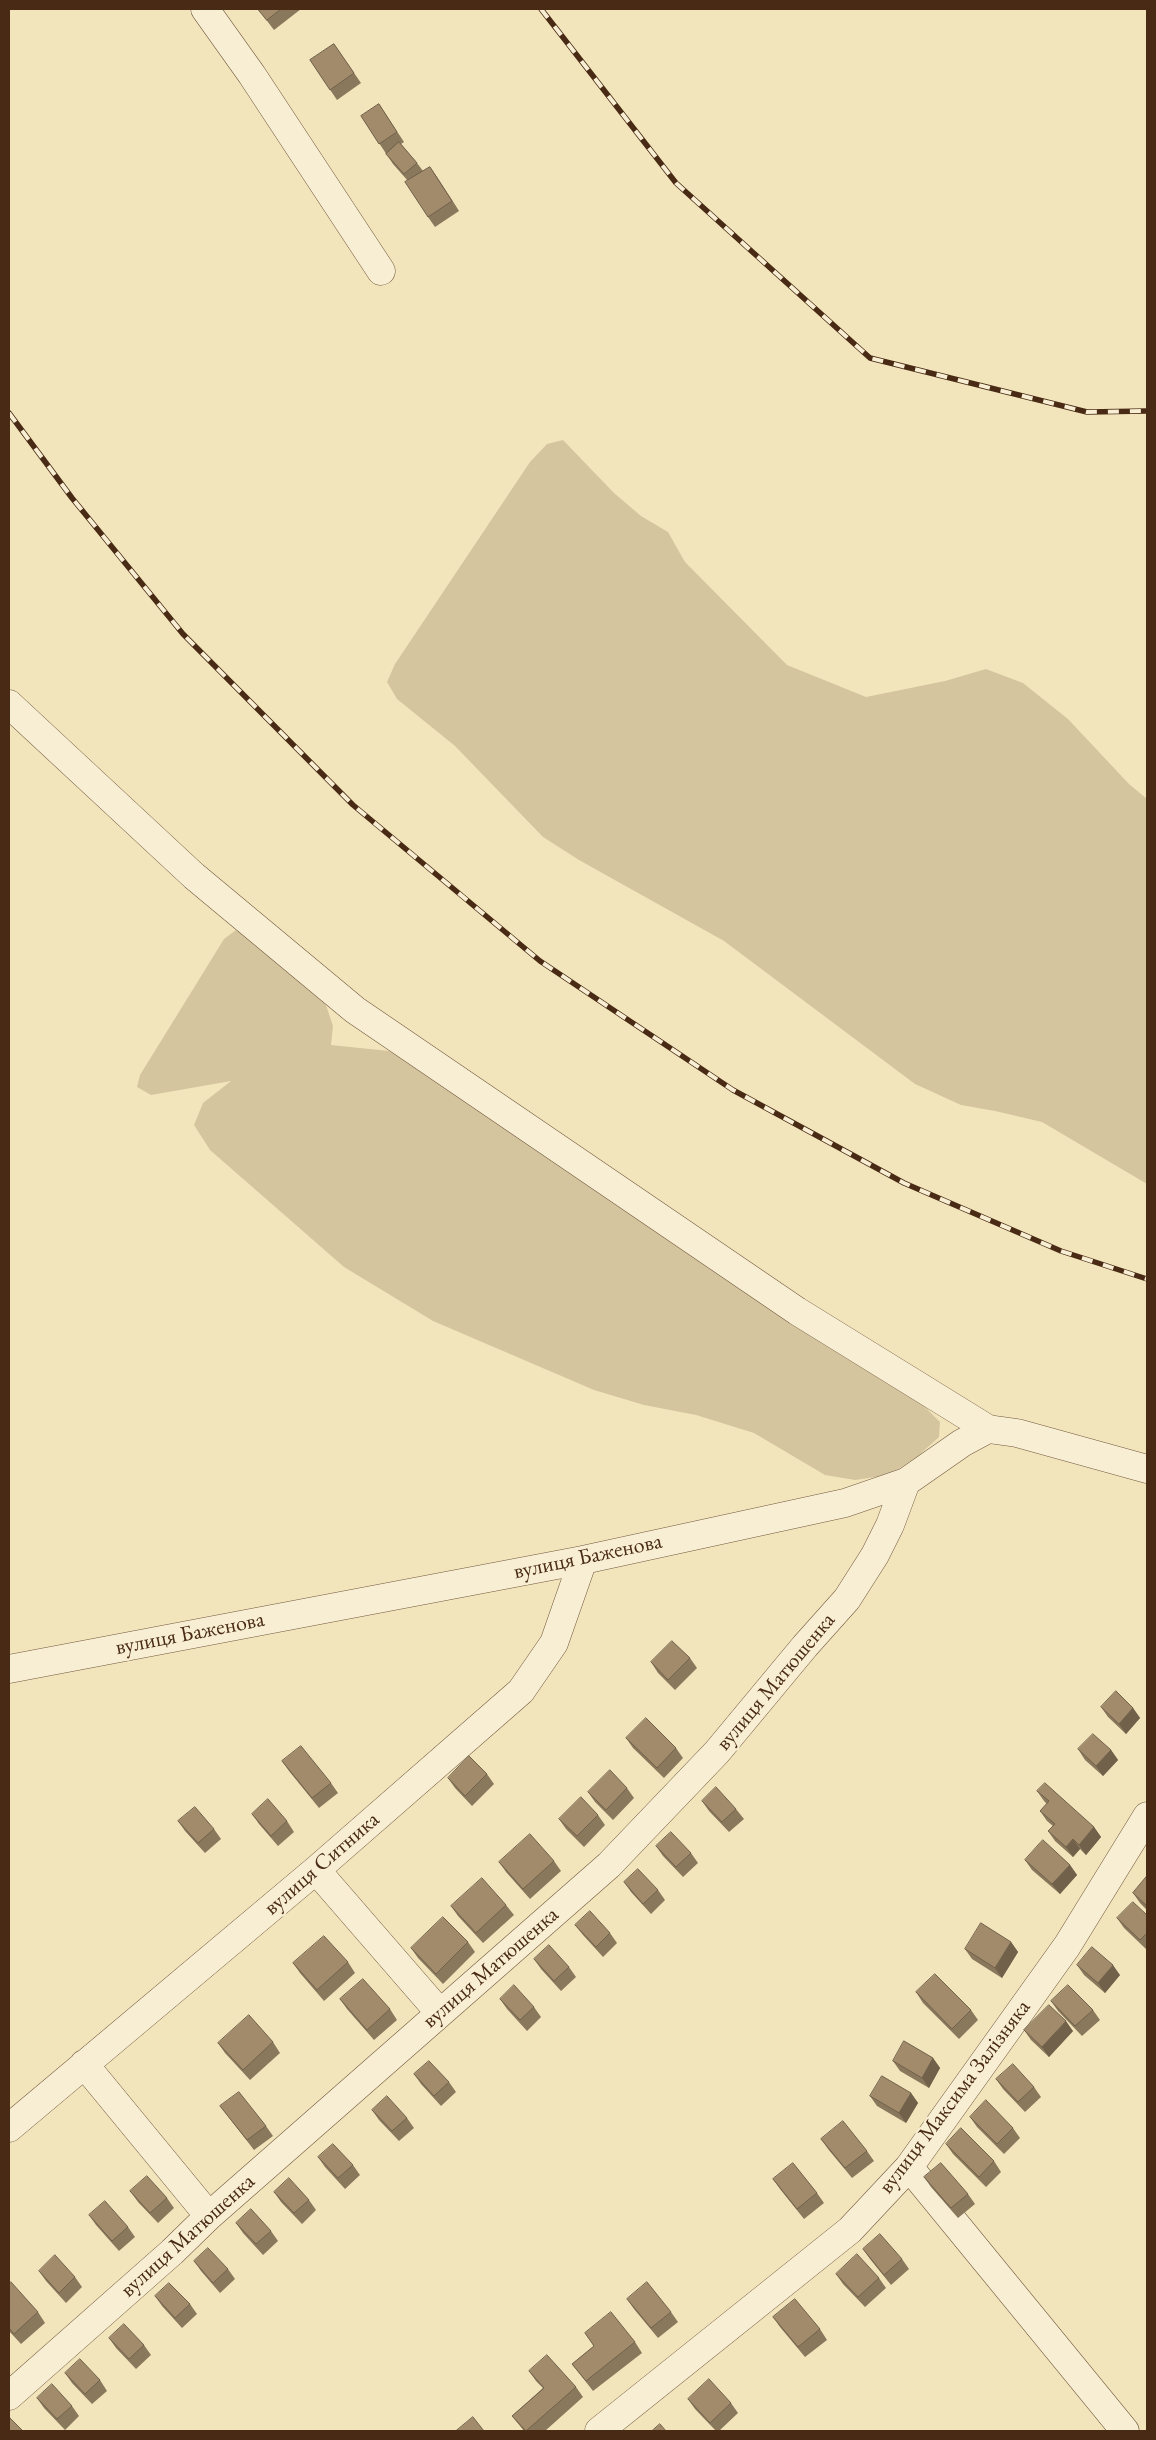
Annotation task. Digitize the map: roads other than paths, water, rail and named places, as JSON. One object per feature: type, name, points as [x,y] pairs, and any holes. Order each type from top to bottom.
[{"type":"street","points":[[205,9],[252,75],[381,271]]},
{"type":"street","points":[[10,708],[194,876],[355,1010],[797,1311],[988,1429],[1017,1433],[1147,1469]]},
{"type":"street","name":"вулиця Баженова","points":[[9,1669],[583,1560],[845,1503],[906,1482],[962,1443],[988,1429]]},
{"type":"street","name":"вулиця Матюшенка","points":[[9,2396],[172,2252],[209,2216],[609,1864],[718,1752],[805,1646],[847,1599],[875,1556],[890,1525],[906,1482]]},
{"type":"street","name":"вулиця Ситника","points":[[9,2128],[316,1870],[521,1691],[554,1643],[583,1560]]},
{"type":"street","name":"вулиця Максима Залізняка","points":[[600,2431],[850,2230],[909,2167],[1067,1946],[1147,1816]]},
{"type":"street","points":[[316,1870],[440,2013]]},
{"type":"street","points":[[84,2064],[209,2216]]},
{"type":"street","points":[[909,2167],[1126,2431]]},
{"type":"railway","points":[[541,9],[676,183],[870,358],[1087,412],[1147,411]]},
{"type":"railway","points":[[9,413],[72,498],[183,634],[353,805],[540,961],[733,1090],[904,1183],[1061,1251],[1147,1279]]}]
